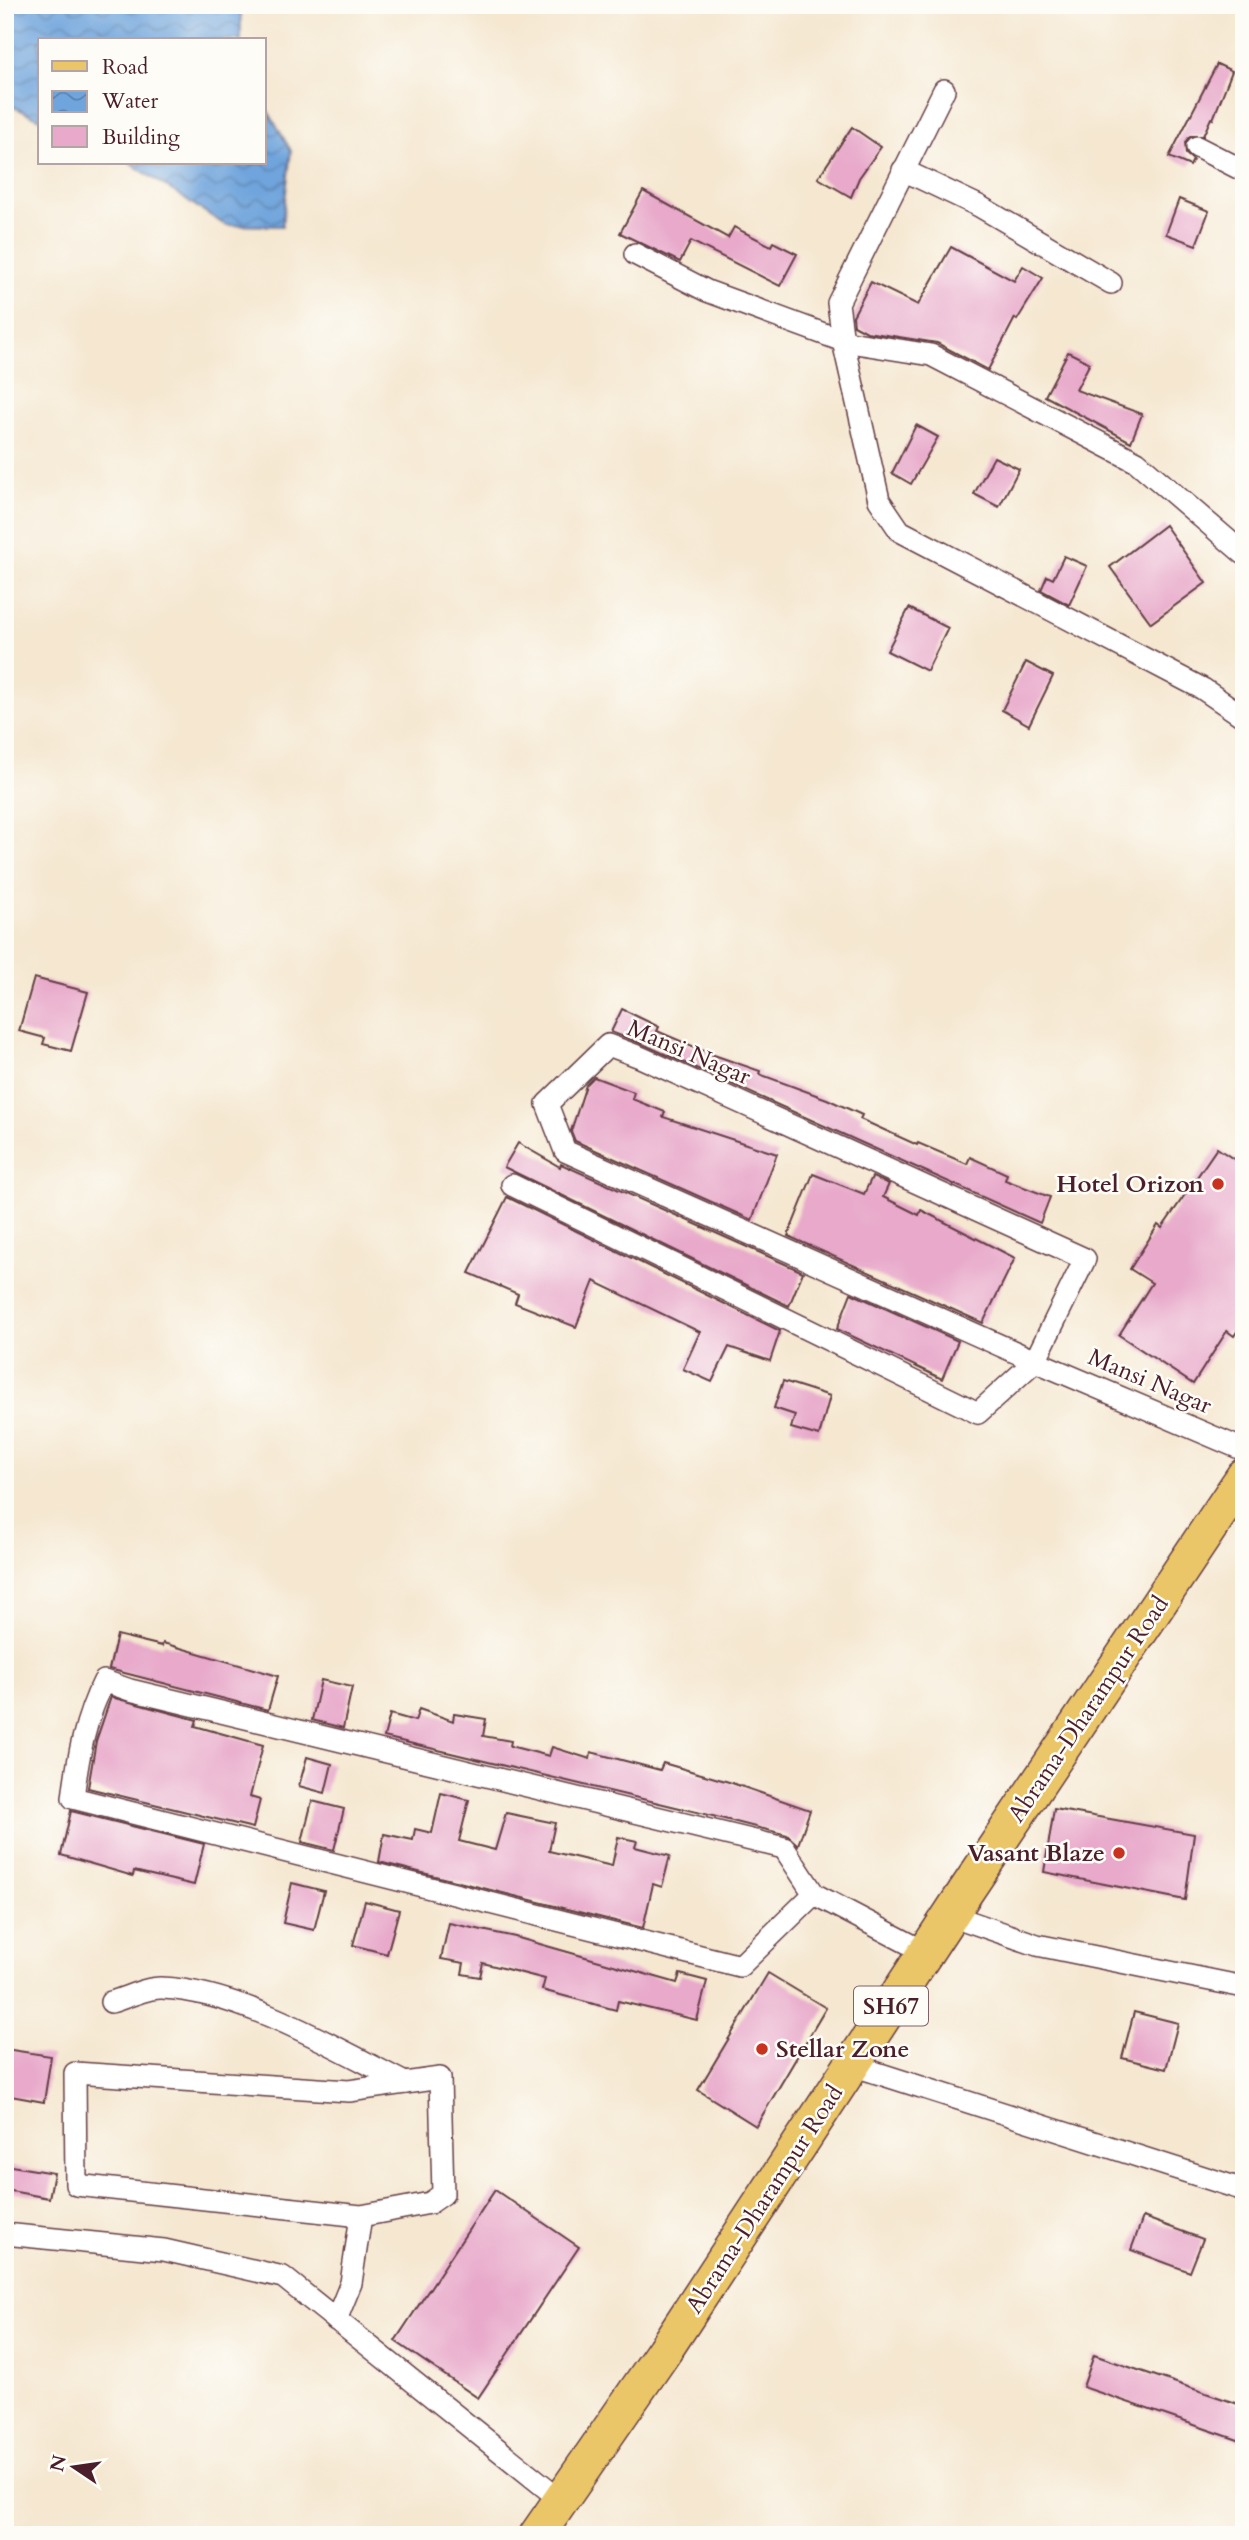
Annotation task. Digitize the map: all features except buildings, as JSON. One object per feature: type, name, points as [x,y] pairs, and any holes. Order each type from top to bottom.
[{"type":"main road","name":"Abrama-Dharampur Road","points":[[537,2535],[664,2351],[925,1952],[1244,1476]]},
{"type":"street","points":[[944,90],[838,303],[843,341],[879,500],[900,531],[1203,689],[1244,717]]},
{"type":"street","points":[[1198,147],[1244,171]]},
{"type":"street","points":[[903,170],[979,206],[1111,283]]},
{"type":"street","points":[[635,254],[707,292],[843,341],[931,355],[1137,462],[1244,554]]},
{"type":"street","name":"Mansi Nagar","points":[[512,1185],[978,1413],[1035,1361],[1085,1259],[640,1056],[608,1045],[547,1104],[565,1151],[1035,1361],[1244,1450]]},
{"type":"street","points":[[814,1894],[740,1966],[73,1798],[81,1745],[89,1712],[104,1681],[130,1690],[785,1848],[814,1894],[925,1952]]},
{"type":"street","points":[[950,1915],[1037,1945],[1244,1987]]},
{"type":"street","points":[[111,2002],[161,1988],[232,2002],[312,2036],[405,2083]]},
{"type":"street","points":[[852,2065],[1244,2190]]},
{"type":"street","points":[[75,2073],[349,2091],[440,2078],[443,2194],[430,2203],[361,2216],[76,2185],[75,2073]]},
{"type":"street","points":[[336,2320],[351,2283],[361,2216]]},
{"type":"street","points":[[5,2234],[164,2250],[283,2277],[561,2500]]},
{"type":"water","points":[[5,5],[241,5],[241,38],[38,38],[38,118],[5,103]]},
{"type":"water","points":[[266,107],[291,151],[282,226],[225,225],[132,164],[266,164]]},
{"type":"place","name":"Hotel Orizon","points":[[1218,1184]]},
{"type":"place","name":"Vasant Blaze","points":[[1119,1853]]},
{"type":"place","name":"Stellar Zone","points":[[762,2049]]}]
